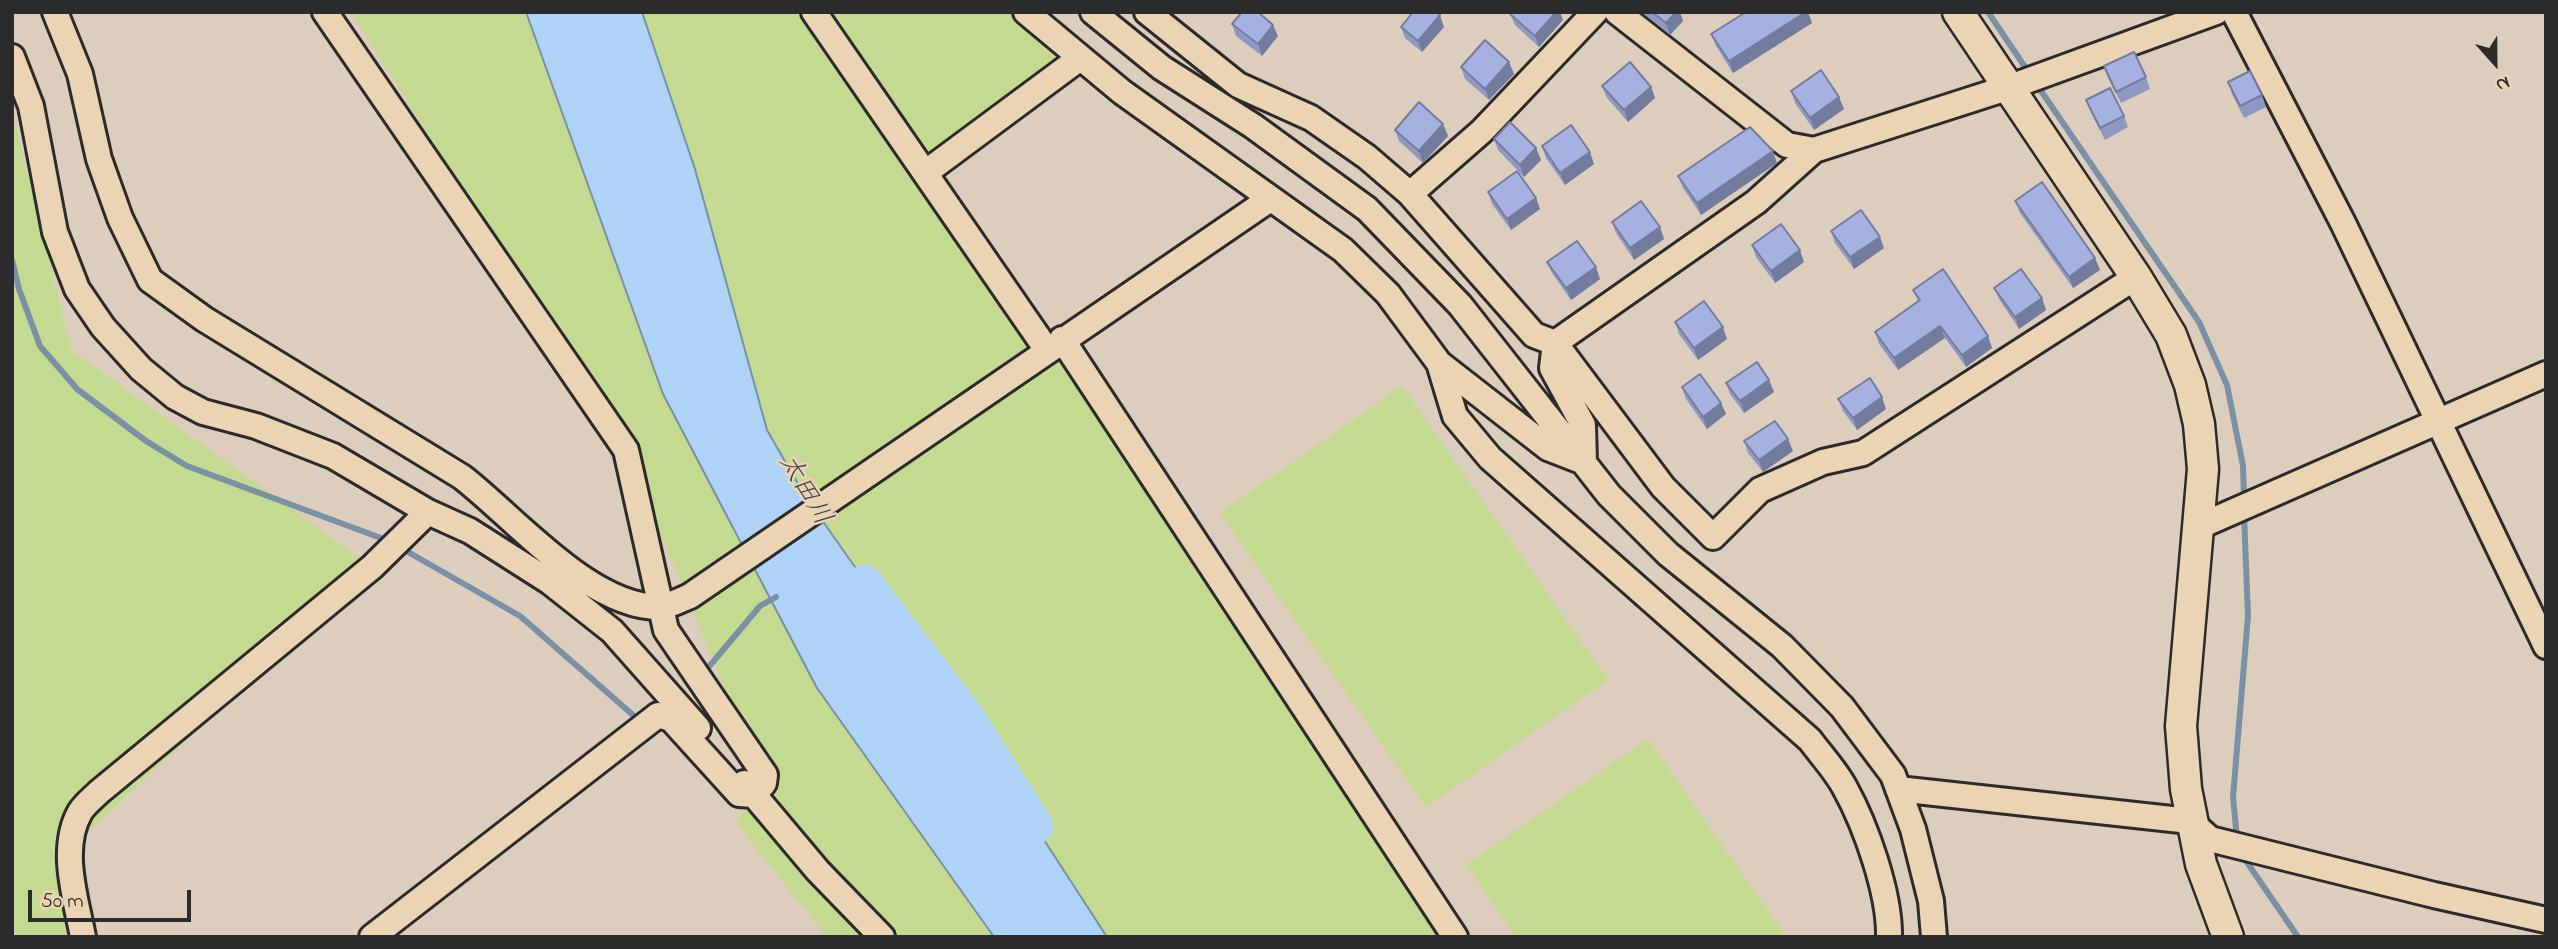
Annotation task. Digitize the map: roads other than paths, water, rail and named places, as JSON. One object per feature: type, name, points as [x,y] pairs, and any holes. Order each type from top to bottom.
[{"type":"street","points":[[55,12],[80,74],[99,159],[120,218],[150,280],[204,319],[462,477],[496,503],[535,543],[571,572],[635,604],[662,607],[690,596],[1270,198]]},
{"type":"street","points":[[325,12],[626,450],[666,630],[765,775],[764,783],[754,795]]},
{"type":"street","points":[[814,12],[1455,937]]},
{"type":"street","points":[[1026,12],[1122,92],[1343,250],[1388,294],[1439,363],[1548,448],[1584,462]]},
{"type":"street","points":[[1093,12],[1162,68],[1252,126],[1367,209],[1460,305],[1609,495],[1668,554],[1782,646],[1842,707],[1893,775],[1913,829],[1931,901],[1934,937]]},
{"type":"street","points":[[1147,12],[1172,20],[1238,85],[1311,118],[1367,157],[1410,194],[1534,335],[1555,342],[1663,487],[1713,537],[1760,490],[1822,462],[1863,453],[2136,277]]},
{"type":"street","points":[[1410,194],[1482,131],[1595,12]]},
{"type":"street","points":[[1617,12],[1787,145],[1814,150]]},
{"type":"street","points":[[1958,12],[2136,277],[2171,335],[2190,385],[2199,424],[2203,469],[2181,726],[2190,821],[2201,864],[2228,937]]},
{"type":"street","points":[[1584,462],[1583,425],[1552,368],[1555,342],[1756,202],[1814,150],[2010,88],[2216,12]]},
{"type":"street","points":[[2234,12],[2343,223],[2546,646]]},
{"type":"street","points":[[12,57],[31,106],[55,232],[77,289],[103,327],[133,360],[176,397],[203,412],[257,426],[333,456],[428,513],[470,531],[550,582],[612,631],[818,871],[882,937]]},
{"type":"street","points":[[925,173],[1080,58]]},
{"type":"street","points":[[1439,363],[1455,416],[1490,458],[1810,740],[1845,788],[1869,846],[1890,924],[1889,937]]},
{"type":"street","points":[[2198,527],[2546,374]]},
{"type":"street","points":[[83,937],[70,870],[71,848],[80,812],[99,792],[372,567],[428,513]]},
{"type":"street","points":[[386,933],[658,715],[671,719],[739,794],[754,795]]},
{"type":"street","points":[[1898,789],[2190,821],[2210,839],[2546,920]]},
{"type":"water","points":[[526,12],[642,12],[695,169],[767,430],[805,496],[1007,783],[1107,937],[994,937],[817,688],[663,394]]},
{"type":"waterway","points":[[1988,12],[2029,73]]},
{"type":"waterway","points":[[2037,85],[2199,322],[2227,385],[2243,466],[2244,499]]},
{"type":"waterway","points":[[12,260],[19,289],[40,346],[77,389],[146,441],[187,466],[389,541]]},
{"type":"waterway","points":[[2237,838],[2233,797],[2248,616],[2244,514]]},
{"type":"waterway","points":[[401,548],[520,616],[641,722]]},
{"type":"waterway","name":"太田川","points":[[864,584],[966,718],[1034,826]]},
{"type":"waterway","points":[[702,675],[760,606],[776,597]]},
{"type":"waterway","points":[[2242,855],[2298,937]]}]
